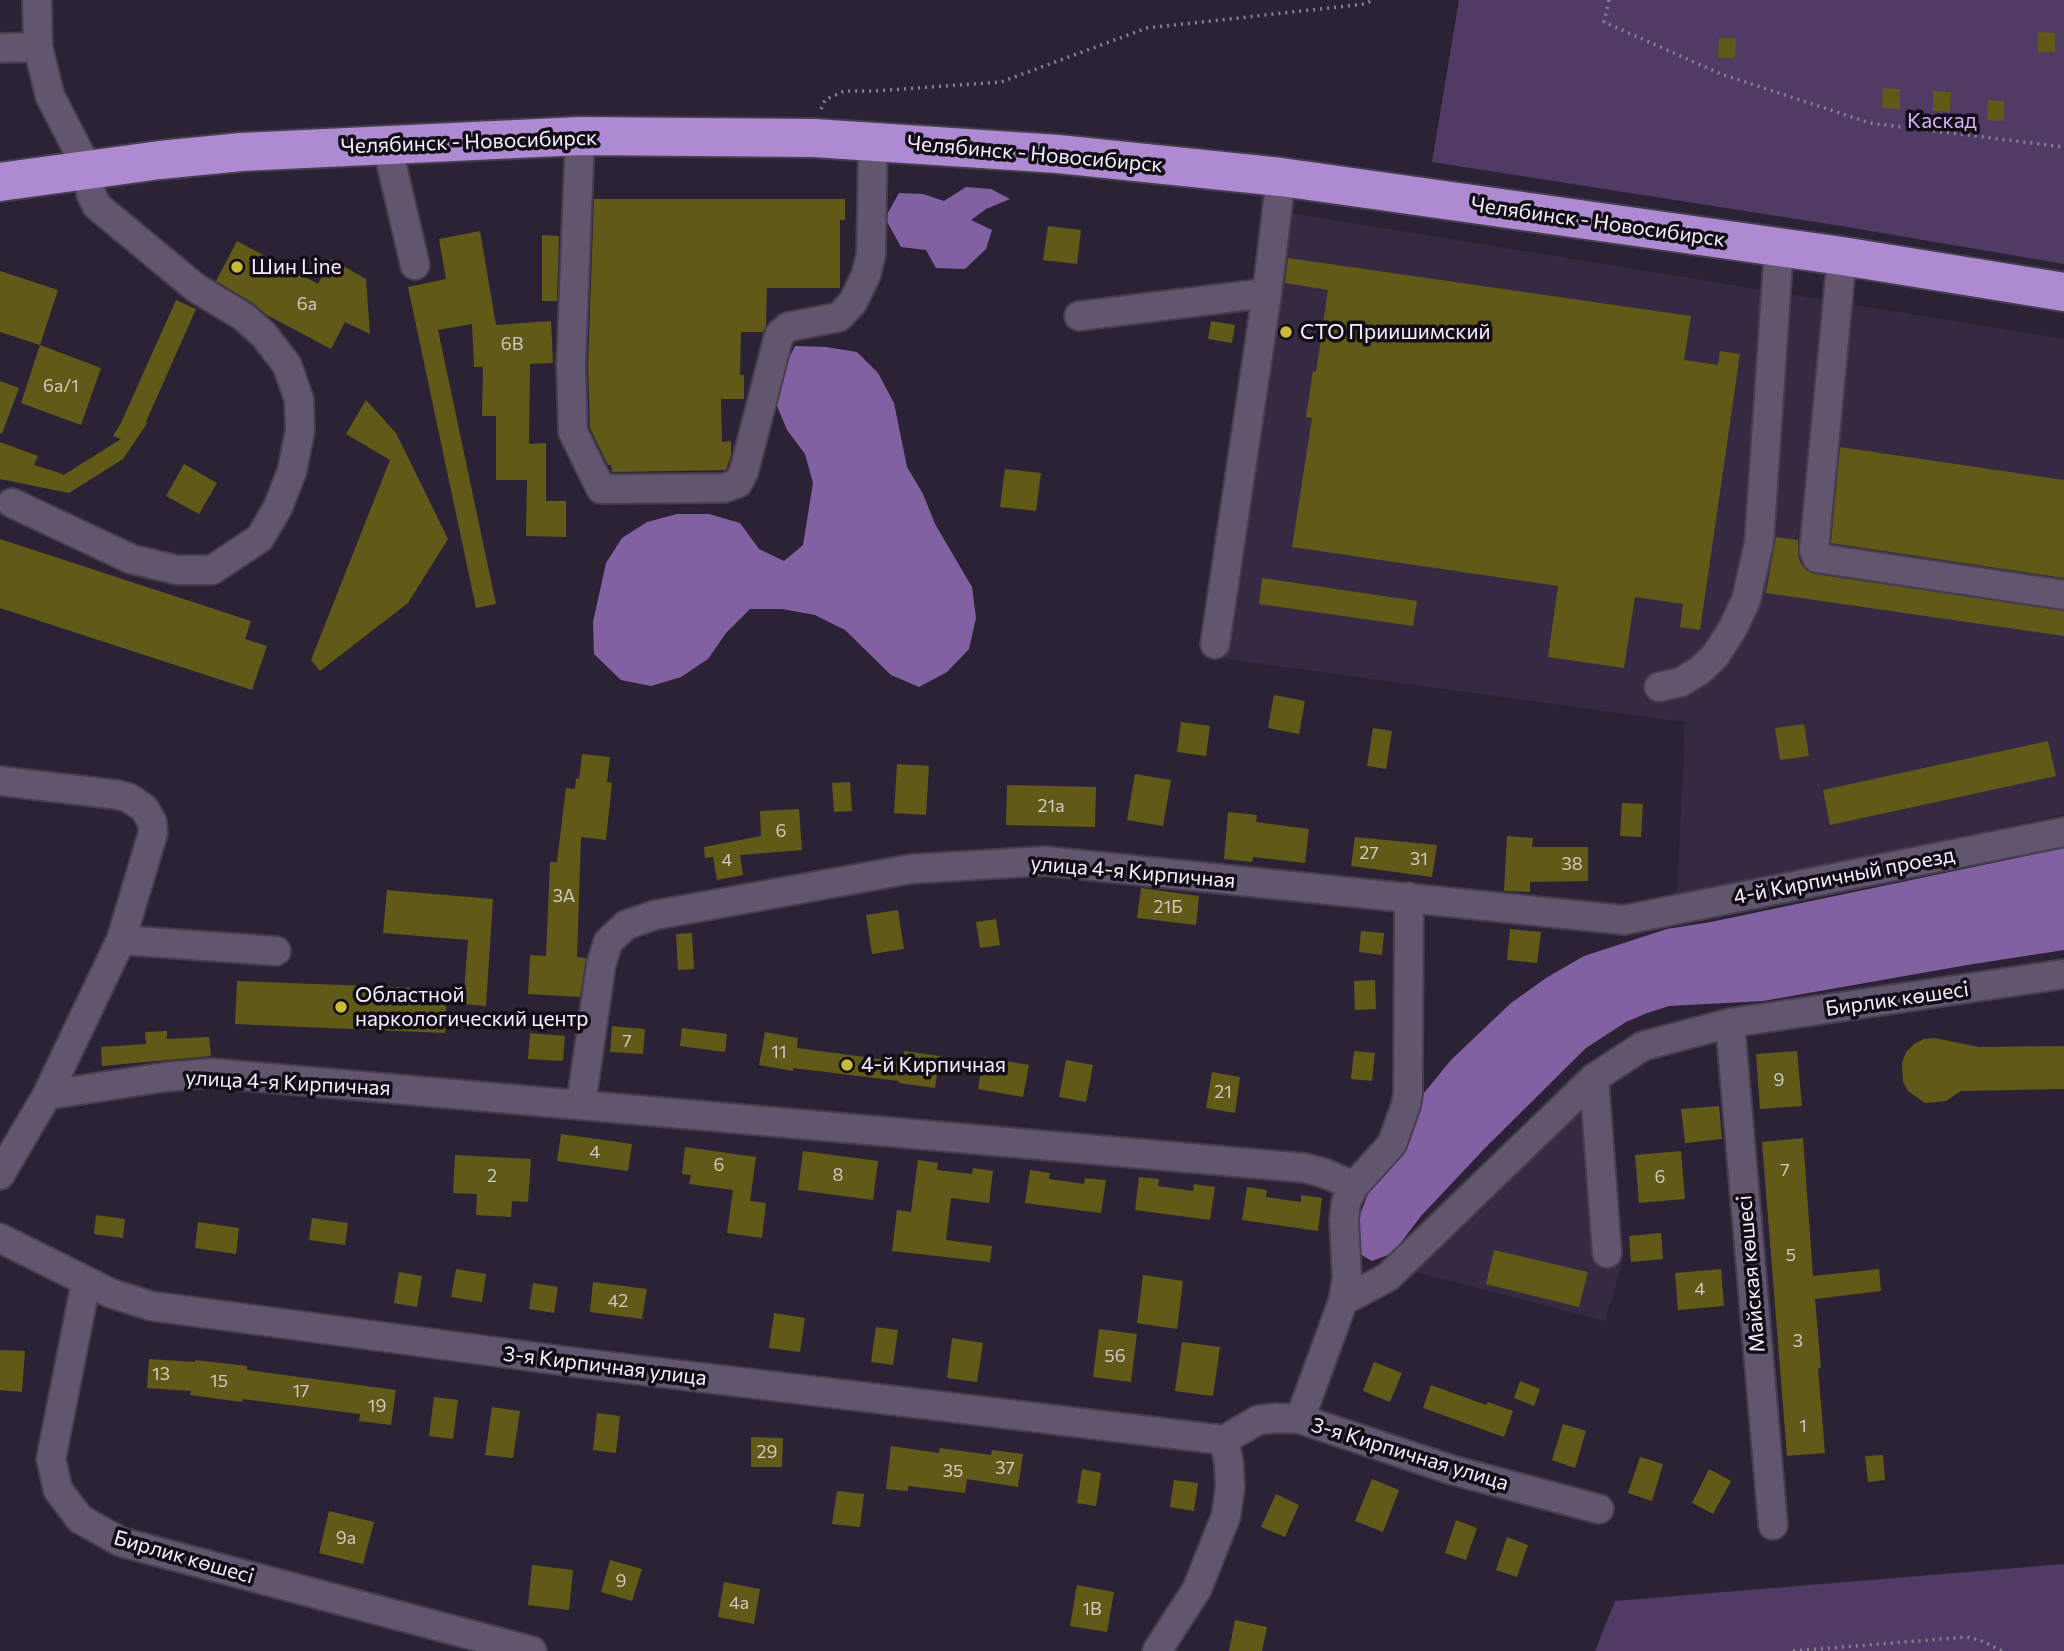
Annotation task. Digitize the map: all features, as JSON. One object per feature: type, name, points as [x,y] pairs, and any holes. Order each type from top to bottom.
[{"type":"highway","name":"Челябинск - Новосибирск","points":[[0,182],[241,152],[387,145],[580,136],[873,141],[1058,154],[1282,177],[1779,247],[2064,292]]},
{"type":"street","points":[[12,503],[131,559],[177,570],[212,570],[260,538],[278,507],[292,471],[300,430],[299,399],[287,365],[264,335],[244,317],[196,288],[97,206],[91,194],[88,170],[50,96],[38,47],[37,0]]},
{"type":"street","points":[[0,48],[38,47]]},
{"type":"street","points":[[580,136],[571,365],[573,432],[601,489],[724,488],[738,483],[744,471],[779,335],[788,327],[839,317],[853,302],[866,275],[871,254],[873,141]]},
{"type":"street","points":[[387,145],[415,265]]},
{"type":"street","points":[[1215,644],[1282,177]]},
{"type":"street","points":[[1659,687],[1681,682],[1699,671],[1715,656],[1733,628],[1749,590],[1759,543],[1779,247]]},
{"type":"street","points":[[1842,257],[1814,550],[1817,558],[2064,595]]},
{"type":"street","points":[[1079,316],[1267,293]]},
{"type":"street","points":[[0,781],[119,795],[137,803],[149,814],[153,833],[121,940],[47,1096],[0,1175]]},
{"type":"street","name":"4-й Кирпичный проезд","points":[[1624,920],[2064,832]]},
{"type":"street","name":"улица 4-я Кирпичная","points":[[581,1104],[601,965],[608,942],[626,925],[655,915],[911,869],[1045,861],[1624,920]]},
{"type":"street","points":[[1300,1419],[1343,1301],[1347,1279],[1344,1220],[1346,1202],[1354,1186],[1392,1144],[1406,1105],[1409,897]]},
{"type":"street","points":[[121,940],[276,951]]},
{"type":"street","name":"Бирлик көшесі","points":[[1343,1301],[1388,1277],[1406,1262],[1594,1078],[1643,1046],[1730,1023],[2064,974]]},
{"type":"street","name":"Майская көшесі","points":[[1730,1023],[1773,1525]]},
{"type":"street","name":"улица 4-я Кирпичная","points":[[47,1096],[164,1077],[211,1073],[1305,1168],[1354,1186]]},
{"type":"street","points":[[1594,1078],[1607,1253]]},
{"type":"street","name":"3-я Кирпичная улица","points":[[0,1238],[110,1293],[151,1306],[580,1363],[1224,1440],[1258,1420],[1300,1419],[1452,1470],[1600,1509]]},
{"type":"street","name":"Бирлик көшесі","points":[[86,1282],[51,1459],[58,1490],[80,1519],[121,1542],[532,1651]]},
{"type":"street","points":[[1157,1651],[1197,1589],[1226,1516],[1230,1488],[1224,1440]]},
{"type":"path","points":[[814,138],[816,119],[825,100],[844,91],[1001,82],[1147,28],[1365,4],[1373,0]]},
{"type":"path","points":[[1609,0],[1604,22],[1721,74],[1870,123],[2064,147]]},
{"type":"path","points":[[1793,1651],[1967,1637],[2003,1651]]},
{"type":"shaded area","points":[[966,187],[991,189],[1010,199],[986,209],[971,220],[992,230],[986,249],[965,269],[936,268],[926,250],[901,247],[885,218],[899,193],[923,194],[944,201]]},
{"type":"shaded area","points":[[1284,212],[2064,339],[2064,814],[1677,897],[1685,722],[1220,658]]},
{"type":"shaded area","points":[[795,346],[857,352],[878,373],[894,403],[907,467],[923,494],[935,524],[972,587],[976,618],[969,649],[947,672],[919,687],[891,675],[845,630],[815,615],[782,609],[750,609],[726,633],[708,659],[681,677],[651,686],[621,680],[594,654],[593,622],[606,563],[622,538],[647,522],[677,514],[709,514],[740,523],[759,549],[784,561],[803,545],[813,483],[805,454],[787,430],[775,401],[782,372]]},
{"type":"shaded area","points":[[2064,848],[2064,950],[1763,1001],[1669,1006],[1647,1013],[1626,1022],[1586,1048],[1421,1216],[1393,1253],[1372,1261],[1353,1250],[1354,1231],[1369,1191],[1399,1152],[1424,1093],[1451,1060],[1511,1003],[1584,956],[1667,929]]},
{"type":"shaded area","points":[[1605,1084],[1622,1263],[1605,1321],[1412,1271]]},
{"type":"green space","name":"Каскад","points":[[1459,0],[2064,0],[2064,264],[1432,162]]},
{"type":"green space","points":[[2064,1564],[2064,1651],[1595,1651],[1615,1601]]},
{"type":"building","points":[[2038,32],[2055,33],[2055,52],[2038,52]]},
{"type":"building","points":[[1719,38],[1736,38],[1735,58],[1718,58]]},
{"type":"building","points":[[1883,88],[1900,89],[1900,109],[1882,108]]},
{"type":"building","points":[[1933,91],[1951,92],[1950,112],[1933,111]]},
{"type":"building","points":[[1988,100],[2004,101],[2004,121],[1987,120]]},
{"type":"building","points":[[594,199],[845,199],[845,220],[840,220],[840,288],[767,288],[766,325],[763,332],[741,332],[740,375],[744,375],[744,399],[721,399],[722,442],[731,441],[731,455],[726,470],[612,472],[611,465],[608,465],[590,428],[588,365]]},
{"type":"building","points":[[1048,226],[1081,230],[1077,264],[1043,260]]},
{"type":"building","points":[[480,231],[496,325],[551,321],[553,363],[530,364],[529,444],[546,443],[546,501],[566,501],[566,537],[526,536],[527,480],[496,480],[496,416],[482,416],[483,367],[474,367],[472,324],[438,330],[496,604],[476,608],[408,287],[446,279],[439,239]]},
{"type":"building","points":[[542,235],[559,236],[557,301],[542,301]]},
{"type":"building","points":[[237,241],[318,284],[331,259],[366,279],[370,334],[345,322],[331,349],[267,315],[253,303],[216,281]]},
{"type":"building","points":[[1288,258],[1691,316],[1684,360],[1718,365],[1720,351],[1740,354],[1700,630],[1680,627],[1683,604],[1635,597],[1624,668],[1548,657],[1558,586],[1292,547],[1312,418],[1306,417],[1313,371],[1316,372],[1328,290],[1285,283]]},
{"type":"building","points":[[0,271],[58,290],[40,345],[0,332]]},
{"type":"building","points":[[176,300],[196,309],[145,424],[148,422],[123,459],[69,493],[0,479],[0,442],[38,456],[34,465],[63,474],[62,476],[121,439],[113,436]]},
{"type":"building","points":[[1211,321],[1235,325],[1232,343],[1208,339]]},
{"type":"building","points":[[40,345],[101,368],[81,425],[21,403]]},
{"type":"building","points":[[0,381],[19,388],[2,434],[0,433]]},
{"type":"building","points":[[366,400],[396,433],[448,539],[408,603],[320,671],[311,660],[390,460],[346,434]]},
{"type":"building","points":[[1840,447],[2064,480],[2064,578],[1831,543]]},
{"type":"building","points":[[184,464],[217,483],[199,514],[166,496]]},
{"type":"building","points":[[1005,469],[1041,473],[1036,511],[1000,507]]},
{"type":"building","points":[[1776,537],[1798,540],[1801,564],[1807,571],[1815,574],[2064,611],[2064,636],[1766,593]]},
{"type":"building","points":[[0,539],[251,621],[245,639],[267,646],[252,690],[0,608]]},
{"type":"building","points":[[1262,578],[1417,601],[1413,626],[1259,604]]},
{"type":"building","points":[[1274,695],[1305,701],[1299,734],[1268,728]]},
{"type":"building","points":[[1181,722],[1210,726],[1206,756],[1177,752]]},
{"type":"building","points":[[1804,724],[1809,756],[1780,760],[1775,728]]},
{"type":"building","points":[[1373,728],[1392,731],[1386,769],[1367,766]]},
{"type":"building","points":[[2048,741],[2056,776],[1830,825],[1823,790]]},
{"type":"building","points":[[582,754],[610,757],[607,782],[612,783],[606,840],[581,837],[577,957],[586,958],[580,997],[528,994],[530,955],[546,956],[550,862],[557,862],[566,788],[575,789]]},
{"type":"building","points":[[897,764],[929,766],[926,815],[894,813]]},
{"type":"building","points":[[1135,774],[1171,780],[1163,826],[1127,820]]},
{"type":"building","points":[[850,782],[852,811],[834,812],[832,783]]},
{"type":"building","points":[[1007,785],[1096,787],[1095,827],[1006,825]]},
{"type":"building","points":[[1622,803],[1643,804],[1641,837],[1620,836]]},
{"type":"building","points":[[799,809],[802,850],[740,855],[743,875],[717,880],[713,857],[705,858],[704,847],[761,836],[760,811]]},
{"type":"building","points":[[1228,812],[1257,815],[1256,822],[1309,829],[1305,863],[1253,857],[1252,862],[1224,859]]},
{"type":"building","points":[[1507,836],[1533,838],[1532,847],[1588,847],[1588,881],[1530,882],[1530,892],[1504,891]]},
{"type":"building","points":[[1355,837],[1437,845],[1432,877],[1351,866]]},
{"type":"building","points":[[1141,888],[1199,896],[1196,925],[1137,918]]},
{"type":"building","points":[[387,890],[493,899],[486,1006],[463,1004],[468,940],[383,933]]},
{"type":"building","points":[[898,910],[904,949],[872,954],[866,915]]},
{"type":"building","points":[[996,919],[1000,945],[980,948],[976,922]]},
{"type":"building","points":[[1510,929],[1541,932],[1537,963],[1507,960]]},
{"type":"building","points":[[1361,931],[1384,933],[1382,955],[1359,952]]},
{"type":"building","points":[[692,933],[694,969],[678,970],[676,934]]},
{"type":"building","points":[[1375,980],[1376,1009],[1355,1010],[1354,981]]},
{"type":"building","name":"Областной наркологический центр","points":[[237,981],[447,989],[445,1033],[235,1024]]},
{"type":"building","points":[[612,1026],[645,1029],[643,1054],[610,1052]]},
{"type":"building","points":[[682,1028],[727,1034],[725,1052],[680,1046]]},
{"type":"building","points":[[167,1031],[167,1039],[209,1037],[211,1056],[102,1066],[101,1047],[146,1044],[145,1032]]},
{"type":"building","points":[[765,1032],[798,1038],[797,1048],[902,1062],[904,1051],[940,1056],[935,1088],[899,1081],[793,1068],[793,1071],[759,1065]]},
{"type":"building","points":[[530,1033],[565,1036],[563,1061],[528,1059]]},
{"type":"building","points":[[1935,1038],[1979,1047],[2064,1046],[2064,1089],[1961,1091],[1946,1101],[1925,1103],[1908,1091],[1903,1082],[1902,1063],[1906,1052],[1914,1044]]},
{"type":"building","points":[[1354,1051],[1375,1053],[1372,1081],[1351,1079]]},
{"type":"building","points":[[1797,1051],[1802,1106],[1760,1109],[1756,1054]]},
{"type":"building","points":[[983,1057],[1029,1065],[1023,1097],[978,1089]]},
{"type":"building","points":[[1066,1060],[1093,1065],[1086,1102],[1059,1097]]},
{"type":"building","points":[[1212,1072],[1240,1077],[1235,1113],[1206,1108]]},
{"type":"building","points":[[1719,1106],[1722,1139],[1685,1143],[1681,1109]]},
{"type":"building","points":[[561,1134],[632,1144],[628,1171],[557,1161]]},
{"type":"building","points":[[1803,1138],[1813,1276],[1879,1269],[1881,1291],[1815,1299],[1825,1453],[1787,1456],[1762,1142]]},
{"type":"building","points":[[685,1147],[756,1157],[750,1201],[766,1203],[762,1238],[727,1233],[733,1190],[689,1184],[691,1175],[682,1174]]},
{"type":"building","points":[[803,1151],[878,1161],[873,1200],[798,1190]]},
{"type":"building","points":[[1681,1151],[1685,1199],[1639,1203],[1635,1155]]},
{"type":"building","points":[[455,1155],[531,1159],[528,1202],[512,1201],[511,1217],[476,1215],[477,1194],[453,1193]]},
{"type":"building","points":[[918,1160],[938,1163],[937,1170],[972,1174],[973,1168],[993,1171],[989,1203],[951,1198],[946,1240],[992,1246],[990,1262],[892,1251],[897,1210],[911,1212]]},
{"type":"building","points":[[1030,1170],[1050,1173],[1049,1179],[1084,1184],[1085,1178],[1106,1180],[1101,1213],[1025,1203]]},
{"type":"building","points":[[1139,1177],[1159,1179],[1158,1186],[1193,1191],[1194,1184],[1215,1187],[1210,1220],[1135,1210]]},
{"type":"building","points":[[1247,1187],[1267,1190],[1266,1197],[1301,1202],[1301,1195],[1322,1198],[1318,1231],[1242,1220]]},
{"type":"building","points":[[96,1215],[125,1219],[123,1238],[94,1234]]},
{"type":"building","points":[[312,1218],[348,1223],[345,1245],[309,1240]]},
{"type":"building","points":[[198,1222],[239,1228],[236,1254],[195,1248]]},
{"type":"building","points":[[1661,1233],[1663,1259],[1631,1262],[1629,1236]]},
{"type":"building","points":[[1494,1250],[1588,1272],[1579,1307],[1486,1284]]},
{"type":"building","points":[[456,1269],[486,1274],[482,1302],[451,1297]]},
{"type":"building","points":[[1721,1269],[1724,1306],[1678,1310],[1675,1273]]},
{"type":"building","points":[[399,1272],[422,1276],[417,1307],[394,1303]]},
{"type":"building","points":[[1143,1275],[1183,1281],[1177,1329],[1137,1323]]},
{"type":"building","points":[[593,1282],[647,1289],[642,1319],[590,1312]]},
{"type":"building","points":[[533,1283],[558,1287],[554,1313],[529,1309]]},
{"type":"building","points":[[774,1313],[805,1318],[800,1352],[769,1348]]},
{"type":"building","points":[[876,1327],[898,1330],[893,1365],[871,1362]]},
{"type":"building","points":[[1099,1329],[1137,1334],[1131,1382],[1093,1377]]},
{"type":"building","points":[[952,1338],[983,1343],[977,1382],[947,1378]]},
{"type":"building","points":[[1182,1342],[1220,1347],[1213,1396],[1175,1391]]},
{"type":"building","points":[[0,1350],[25,1351],[22,1392],[0,1390]]},
{"type":"building","points":[[149,1359],[195,1360],[247,1366],[247,1370],[396,1390],[391,1425],[359,1421],[360,1414],[243,1399],[242,1402],[190,1395],[191,1391],[147,1388]]},
{"type":"building","points":[[1374,1362],[1402,1373],[1390,1402],[1363,1391]]},
{"type":"building","points":[[1520,1381],[1540,1389],[1534,1406],[1514,1398]]},
{"type":"building","points":[[1431,1385],[1486,1405],[1488,1402],[1513,1411],[1504,1437],[1423,1408]]},
{"type":"building","points":[[434,1397],[458,1400],[453,1439],[429,1436]]},
{"type":"building","points":[[492,1407],[520,1411],[513,1458],[485,1455]]},
{"type":"building","points":[[597,1413],[620,1416],[616,1453],[593,1450]]},
{"type":"building","points":[[1563,1424],[1586,1431],[1575,1468],[1552,1460]]},
{"type":"building","points":[[751,1437],[783,1438],[782,1467],[751,1467]]},
{"type":"building","points":[[891,1446],[939,1453],[940,1448],[991,1455],[992,1450],[1023,1454],[1018,1487],[967,1479],[965,1493],[908,1486],[908,1491],[886,1489]]},
{"type":"building","points":[[1883,1455],[1885,1480],[1868,1482],[1865,1456]]},
{"type":"building","points":[[1640,1457],[1663,1464],[1652,1501],[1628,1493]]},
{"type":"building","points":[[1082,1469],[1101,1473],[1096,1506],[1077,1503]]},
{"type":"building","points":[[1709,1469],[1731,1481],[1713,1514],[1692,1503]]},
{"type":"building","points":[[1372,1479],[1399,1490],[1383,1532],[1355,1521]]},
{"type":"building","points":[[1174,1480],[1198,1483],[1194,1511],[1170,1507]]},
{"type":"building","points":[[837,1491],[864,1494],[860,1527],[832,1524]]},
{"type":"building","points":[[1276,1494],[1299,1505],[1285,1537],[1261,1527]]},
{"type":"building","points":[[329,1511],[374,1522],[363,1564],[319,1553]]},
{"type":"building","points":[[1456,1520],[1477,1528],[1466,1560],[1445,1553]]},
{"type":"building","points":[[1507,1537],[1528,1545],[1517,1577],[1496,1570]]},
{"type":"building","points":[[610,1560],[642,1569],[632,1601],[601,1592]]},
{"type":"building","points":[[532,1565],[573,1570],[569,1610],[528,1605]]},
{"type":"building","points":[[724,1582],[760,1589],[754,1624],[718,1617]]},
{"type":"building","points":[[1077,1585],[1114,1592],[1107,1632],[1070,1626]]},
{"type":"building","points":[[1235,1620],[1267,1627],[1262,1651],[1229,1651]]},
{"type":"place","name":"Шин Line","points":[[237,267]]},
{"type":"place","name":"СТО Приишимский","points":[[1286,332]]},
{"type":"place","name":"Областной наркологический центр","points":[[341,1007]]},
{"type":"place","name":"4-й Кирпичная","points":[[847,1065]]}]
